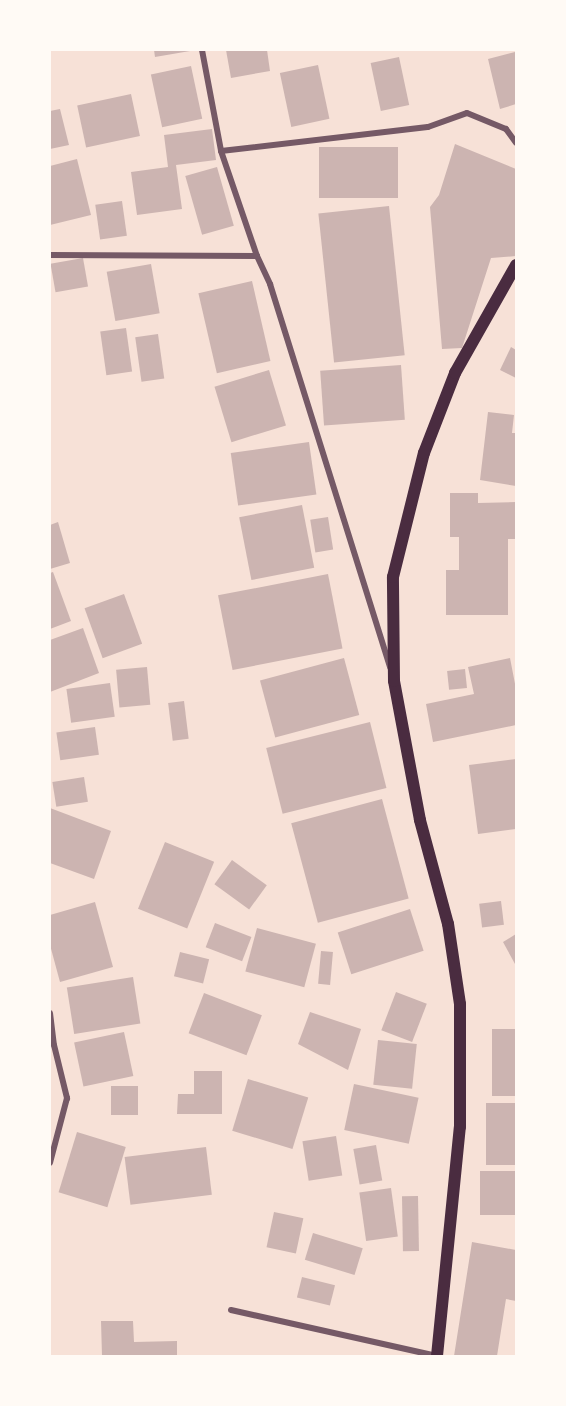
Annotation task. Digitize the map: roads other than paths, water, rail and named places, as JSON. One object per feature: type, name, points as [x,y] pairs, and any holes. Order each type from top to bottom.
[{"type":"main road","points":[[437,1356],[460,1126],[460,1004],[448,924],[420,820],[394,681],[393,577],[424,453],[455,373],[516,266]]},
{"type":"street","points":[[202,50],[221,151],[257,256],[270,284],[394,681]]},
{"type":"street","points":[[221,151],[428,127],[467,113],[506,129],[516,142]]},
{"type":"street","points":[[50,255],[257,256]]},
{"type":"street","points":[[50,1012],[54,1045],[67,1098],[50,1164]]},
{"type":"street","points":[[231,1310],[437,1356]]}]
